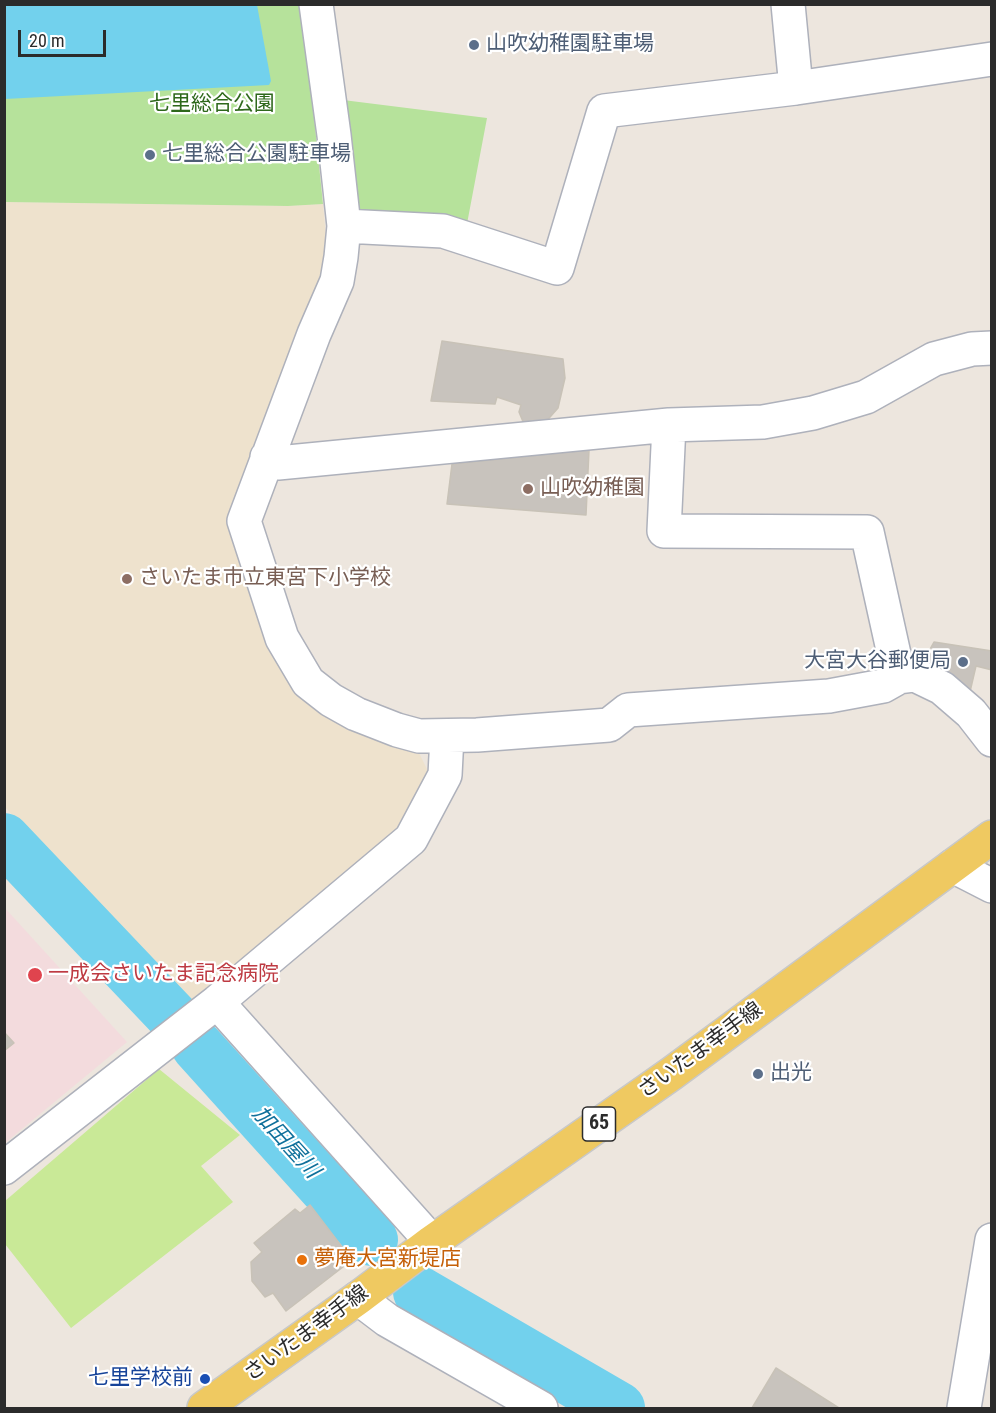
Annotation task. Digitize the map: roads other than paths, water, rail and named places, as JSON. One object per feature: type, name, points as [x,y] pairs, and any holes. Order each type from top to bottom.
[{"type":"main road","name":"さいたま幸手線","points":[[204,1408],[432,1242],[671,1074],[992,837]]},
{"type":"street","points":[[316,4],[344,226],[342,257],[337,280],[314,334],[244,521],[282,638],[308,682],[356,714],[397,730],[418,736],[447,736],[609,725],[628,710],[829,696],[883,686],[899,677],[915,675],[942,688],[971,713],[992,740]]},
{"type":"street","points":[[788,4],[796,88]]},
{"type":"street","points":[[344,226],[443,231],[557,268],[604,111],[796,88],[992,59]]},
{"type":"street","points":[[267,458],[278,463],[669,425],[763,422],[813,413],[866,397],[934,359],[972,349],[992,348]]},
{"type":"street","points":[[669,425],[664,531],[867,532],[899,677]]},
{"type":"street","points":[[4,1168],[217,1002],[411,839],[445,775],[447,736]]},
{"type":"street","points":[[953,866],[992,886]]},
{"type":"street","points":[[217,1002],[432,1242]]},
{"type":"street","points":[[964,1408],[992,1240]]},
{"type":"street","points":[[358,1298],[387,1320],[542,1408]]},
{"type":"water","points":[[5,4],[257,5],[271,81],[269,85],[5,99]]},
{"type":"waterway","name":"加田屋川","points":[[4,839],[173,1017]]},
{"type":"waterway","name":"加田屋川","points":[[197,1046],[372,1240]]},
{"type":"waterway","name":"加田屋川","points":[[419,1292],[619,1408]]},
{"type":"place","name":"山吹幼稚園駐車場","points":[[474,45]]},
{"type":"place","name":"七里総合公園駐車場","points":[[150,155]]},
{"type":"place","name":"山吹幼稚園","points":[[528,489]]},
{"type":"place","name":"さいたま市立東宮下小学校","points":[[127,579]]},
{"type":"place","name":"大宮大谷郵便局","points":[[963,662]]},
{"type":"place","name":"一成会さいたま記念病院","points":[[35,975]]},
{"type":"place","name":"出光","points":[[758,1074]]},
{"type":"place","name":"夢庵大宮新堤店","points":[[302,1260]]},
{"type":"place","name":"七里学校前","points":[[205,1379]]},
{"type":"park label","name":"七里総合公園","points":[[212,105]]}]
